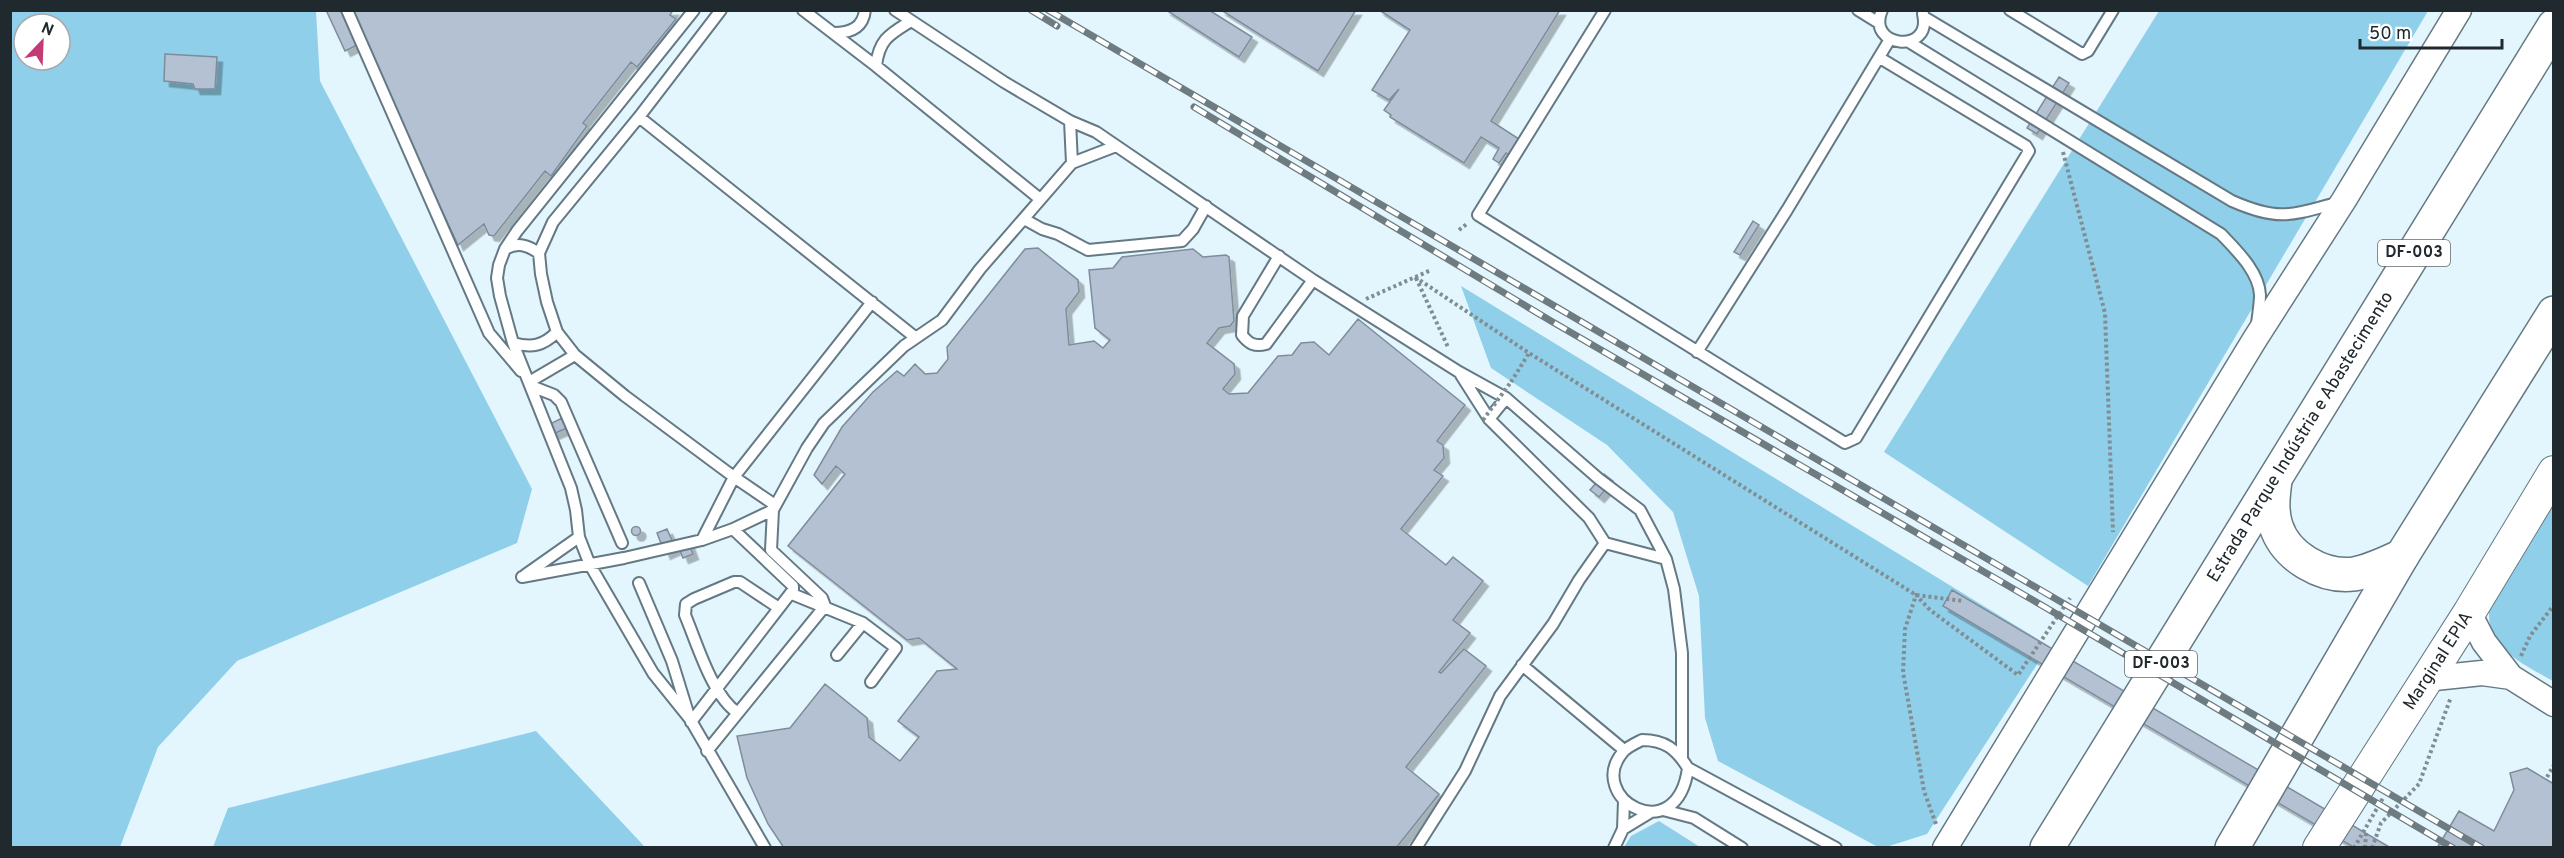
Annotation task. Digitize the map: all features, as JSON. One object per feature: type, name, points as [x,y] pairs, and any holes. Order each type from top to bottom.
[{"type":"highway","name":"Estrada Parque Indústria e Abastecimento","points":[[2047,848],[2553,26]]},
{"type":"highway","points":[[2232,848],[2402,556],[2553,313]]},
{"type":"highway","points":[[2275,480],[2272,504],[2277,528],[2289,548],[2307,564],[2329,573],[2353,574],[2376,568],[2402,556]]},
{"type":"main road","name":"Marginal EPIA","points":[[2319,848],[2439,684],[2469,613],[2553,472]]},
{"type":"street","points":[[1948,844],[2255,339],[2344,200],[2459,10]]},
{"type":"street","points":[[2469,613],[2484,642],[2511,677],[2553,704]]},
{"type":"street","points":[[2439,684],[2482,673],[2511,677]]},
{"type":"lane","points":[[347,10],[489,333],[529,382],[554,395],[561,402],[622,543]]},
{"type":"lane","points":[[694,10],[505,249],[497,278],[513,344],[571,488],[579,537],[590,565],[653,674],[690,721],[765,848]]},
{"type":"lane","points":[[721,10],[639,117],[553,222],[539,253],[547,302],[557,332],[574,355],[774,507]]},
{"type":"lane","points":[[803,10],[1040,199]]},
{"type":"lane","points":[[834,33],[852,31],[860,24],[865,10]]},
{"type":"lane","points":[[895,10],[1004,82],[1070,121],[1083,125],[1116,146],[1313,280],[1459,372],[1506,398],[1599,479],[1640,510],[1666,559],[1674,589],[1682,653],[1685,763],[1680,798],[1663,810],[1651,813],[1623,829]]},
{"type":"lane","points":[[1605,10],[1478,215],[1845,443],[1856,438],[2029,151],[2026,146],[1880,58]]},
{"type":"lane","points":[[1858,10],[1880,23]]},
{"type":"lane","points":[[1882,10],[1880,23],[1883,32],[1890,39],[1899,43],[1909,42],[1918,36],[1923,27],[1923,14]]},
{"type":"lane","points":[[2010,10],[2082,54],[2088,51],[2113,10]]},
{"type":"lane","points":[[1923,14],[2232,201],[2256,212],[2277,216],[2298,213],[2344,200]]},
{"type":"lane","points":[[876,66],[880,45],[889,35],[911,21]]},
{"type":"lane","points":[[1696,352],[1890,39]]},
{"type":"lane","points":[[1909,42],[2221,234],[2252,272],[2260,292],[2255,339]]},
{"type":"lane","points":[[639,117],[916,338]]},
{"type":"lane","points":[[1070,121],[1072,163]]},
{"type":"lane","points":[[690,721],[792,594],[793,586],[768,553],[774,507],[807,448],[824,423],[904,346],[942,320],[980,270],[1072,163],[1116,146]]},
{"type":"lane","points":[[1024,219],[1092,250],[1182,241],[1193,229],[1206,206]]},
{"type":"lane","points":[[505,249],[513,244],[521,244],[539,253]]},
{"type":"lane","points":[[1279,256],[1243,316],[1242,335],[1247,342],[1266,344],[1313,280]]},
{"type":"lane","points":[[702,540],[734,477],[872,302]]},
{"type":"lane","points":[[513,344],[530,347],[543,344],[557,332]]},
{"type":"lane","points":[[529,382],[574,355]]},
{"type":"lane","points":[[1459,372],[1486,419],[1589,518],[1605,543],[1666,559]]},
{"type":"lane","points":[[1486,419],[1506,398]]},
{"type":"lane","points":[[579,537],[522,577],[590,565],[702,540],[733,529],[774,507]]},
{"type":"lane","points":[[733,529],[768,553],[822,598],[825,606]]},
{"type":"lane","points":[[1416,848],[1465,771],[1500,696],[1553,624],[1579,580],[1605,543]]},
{"type":"lane","points":[[738,714],[729,708],[717,688],[685,615],[686,604],[734,582],[746,584],[779,608]]},
{"type":"lane","points":[[639,583],[672,662],[690,721]]},
{"type":"lane","points":[[792,594],[863,623],[896,648],[871,682]]},
{"type":"lane","points":[[707,752],[825,606]]},
{"type":"lane","points":[[837,655],[863,623]]},
{"type":"lane","points":[[1522,665],[1624,750]]},
{"type":"lane","points":[[1651,813],[1636,810],[1624,801],[1614,783],[1615,766],[1624,750],[1642,740],[1655,740],[1671,746],[1685,763],[1836,848]]},
{"type":"lane","points":[[1614,848],[1623,829],[1624,801]]},
{"type":"lane","points":[[1663,810],[1694,818],[1742,848]]},
{"type":"path","points":[[2067,140],[2062,153],[2105,313],[2113,535]]},
{"type":"path","points":[[1353,305],[1431,270]]},
{"type":"path","points":[[1415,277],[1529,353],[1916,595],[1930,610],[2018,675],[2075,591]]},
{"type":"path","points":[[1415,277],[1459,372]]},
{"type":"path","points":[[1486,419],[1529,353]]},
{"type":"path","points":[[1916,595],[1905,629],[1904,672],[1924,791],[1938,829],[1948,844]]},
{"type":"path","points":[[1916,595],[1963,601]]},
{"type":"path","points":[[2511,677],[2530,636],[2553,605]]},
{"type":"path","points":[[2372,848],[2381,823],[2419,784],[2439,684]]},
{"type":"path","points":[[2547,777],[2553,766]]},
{"type":"path","points":[[2354,848],[2366,831],[2388,789]]},
{"type":"path","points":[[2365,848],[2366,831]]},
{"type":"shaded area","points":[[10,11],[316,11],[320,81],[532,489],[517,543],[237,661],[158,747],[120,847],[11,847]]},
{"type":"shaded area","points":[[2159,11],[2428,11],[2088,586],[1884,452]]},
{"type":"shaded area","points":[[1461,286],[2049,646],[1927,834],[1886,847],[1878,847],[1718,761],[1705,718],[1699,596],[1673,512],[1607,445],[1491,368]]},
{"type":"shaded area","points":[[2553,499],[2553,681],[2507,652],[2492,632],[2489,619],[2490,604]]},
{"type":"shaded area","points":[[536,731],[645,847],[213,847],[228,808]]},
{"type":"shaded area","points":[[1659,821],[1700,847],[1624,847],[1631,836]]},
{"type":"building","points":[[326,10],[673,10],[670,15],[676,19],[637,67],[631,62],[583,123],[587,126],[551,176],[545,171],[494,236],[489,235],[484,224],[458,245],[363,42],[345,51]]},
{"type":"building","points":[[1166,10],[1209,10],[1252,37],[1239,57]]},
{"type":"building","points":[[1221,10],[1356,10],[1318,71]]},
{"type":"building","points":[[1379,10],[1560,10],[1491,121],[1519,139],[1509,155],[1506,153],[1499,163],[1493,159],[1499,148],[1481,137],[1464,163],[1390,117],[1391,115],[1384,110],[1399,89],[1389,100],[1372,90],[1410,30]]},
{"type":"building","points":[[165,54],[217,57],[215,89],[195,89],[193,84],[164,81]]},
{"type":"building","points":[[2059,77],[2069,83],[2037,134],[2027,128]]},
{"type":"building","points":[[1753,221],[1759,225],[1740,255],[1734,252]]},
{"type":"building","points":[[1038,248],[1078,280],[1079,292],[1066,309],[1069,345],[1094,341],[1103,348],[1110,340],[1095,328],[1089,270],[1113,268],[1122,257],[1193,249],[1203,257],[1226,255],[1229,257],[1234,321],[1230,326],[1219,328],[1207,343],[1234,364],[1235,374],[1223,389],[1229,394],[1248,393],[1278,356],[1292,355],[1301,343],[1314,342],[1329,355],[1358,319],[1465,405],[1437,441],[1443,445],[1444,458],[1434,470],[1443,476],[1401,529],[1446,565],[1453,557],[1483,581],[1453,620],[1470,633],[1439,672],[1441,673],[1464,649],[1486,666],[1406,767],[1439,794],[1396,848],[784,848],[768,824],[747,778],[737,736],[790,728],[825,684],[867,718],[869,737],[900,761],[919,737],[898,721],[937,671],[957,669],[919,638],[907,640],[788,546],[845,474],[836,466],[822,484],[814,475],[842,427],[873,392],[897,371],[904,376],[915,364],[925,374],[937,373],[948,359],[947,347],[1025,249]]},
{"type":"building","points":[[562,418],[567,428],[546,437],[542,428]]},
{"type":"building","points":[[1604,474],[1613,481],[1599,497],[1590,490]]},
{"type":"building","points":[[636,527],[640,531],[636,535],[632,531]]},
{"type":"building","points":[[667,529],[676,549],[665,554],[657,533]]},
{"type":"building","points":[[689,543],[693,554],[683,558],[679,548]]},
{"type":"building","points":[[1952,590],[2391,848],[2355,848],[1943,606]]},
{"type":"building","points":[[2527,768],[2554,784],[2554,848],[2437,848],[2459,811],[2494,831],[2514,790],[2510,773]]},
{"type":"railway","points":[[1031,10],[1057,26]]},
{"type":"railway","points":[[1048,10],[2482,848]]},
{"type":"railway","points":[[1194,107],[1551,321],[2043,606],[2453,848]]}]
